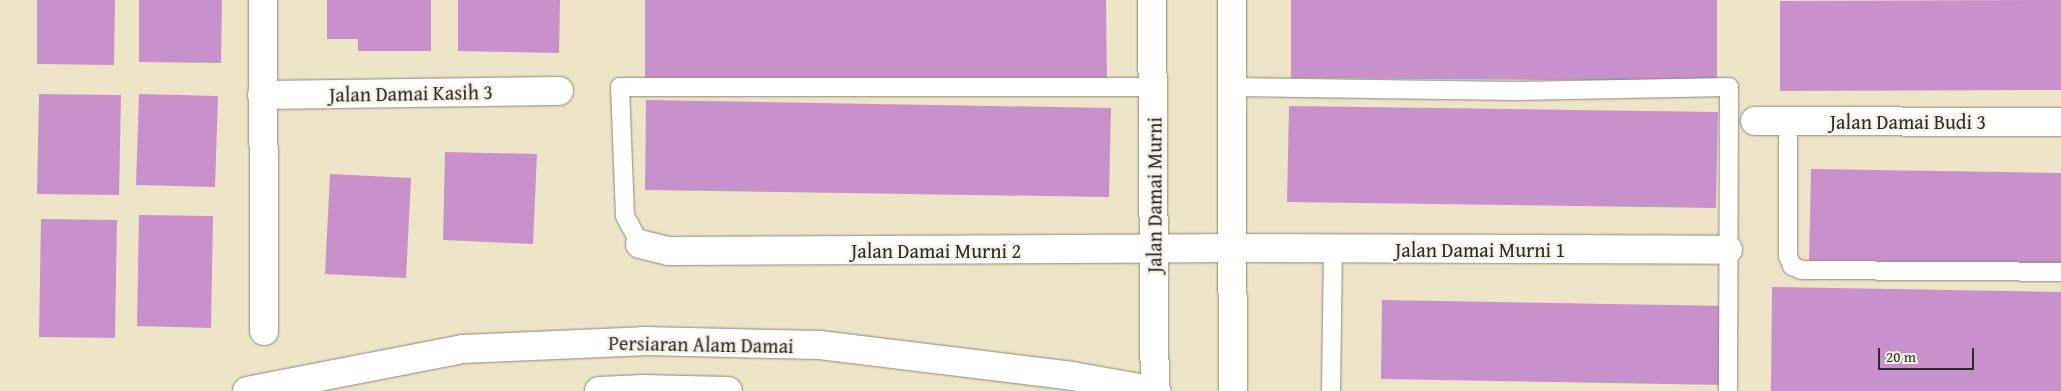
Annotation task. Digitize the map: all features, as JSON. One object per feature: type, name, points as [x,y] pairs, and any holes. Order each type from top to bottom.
[{"type":"street","points":[[263,0],[264,331]]},
{"type":"street","name":"Jalan Damai Murni","points":[[1152,0],[1153,250],[1156,391]]},
{"type":"street","points":[[1232,0],[1233,391]]},
{"type":"street","name":"Jalan Damai Kasih 3","points":[[262,95],[559,91]]},
{"type":"street","name":"Jalan Damai Budi 3","points":[[1755,121],[2061,122]]},
{"type":"street","name":"Jalan Damai Murni 2","points":[[640,244],[669,250],[1153,250],[1232,248]]},
{"type":"street","name":"Jalan Damai Murni 1","points":[[1232,248],[1728,250]]},
{"type":"street","name":"Persiaran Alam Damai","points":[[247,391],[463,349],[643,341],[820,345],[1072,376],[1156,391]]},
{"type":"street","points":[[599,391],[643,389],[728,391]]},
{"type":"lane","points":[[640,244],[625,216],[620,87],[1152,87]]},
{"type":"lane","points":[[1232,87],[1516,91],[1729,87],[1728,391]]},
{"type":"lane","points":[[1788,121],[1788,256],[1792,266],[1802,270],[2061,272]]},
{"type":"lane","points":[[1331,391],[1334,249]]},
{"type":"building","points":[[37,0],[115,0],[114,65],[37,64]]},
{"type":"building","points":[[139,0],[222,0],[221,63],[139,62]]},
{"type":"building","points":[[327,0],[431,0],[431,51],[358,51],[358,39],[327,39]]},
{"type":"building","points":[[458,0],[560,0],[559,53],[458,51]]},
{"type":"building","points":[[645,0],[1106,0],[1107,81],[645,82]]},
{"type":"building","points":[[1291,0],[1717,0],[1717,81],[1291,78]]},
{"type":"building","points":[[2061,0],[2061,90],[1780,91],[1780,1]]},
{"type":"building","points":[[39,94],[121,95],[119,195],[37,194]]},
{"type":"building","points":[[139,94],[218,96],[215,187],[136,185]]},
{"type":"building","points":[[646,100],[1111,108],[1109,197],[645,190]]},
{"type":"building","points":[[1289,106],[1718,112],[1716,208],[1287,202]]},
{"type":"building","points":[[445,152],[537,154],[533,244],[443,240]]},
{"type":"building","points":[[1811,169],[2061,173],[2061,266],[1809,263]]},
{"type":"building","points":[[330,174],[411,178],[406,278],[325,274]]},
{"type":"building","points":[[139,215],[213,216],[211,328],[137,326]]},
{"type":"building","points":[[41,219],[117,220],[115,338],[39,337]]},
{"type":"building","points":[[1772,287],[2061,292],[2061,391],[1771,391]]},
{"type":"building","points":[[1382,300],[1726,306],[1725,385],[1381,379]]}]
